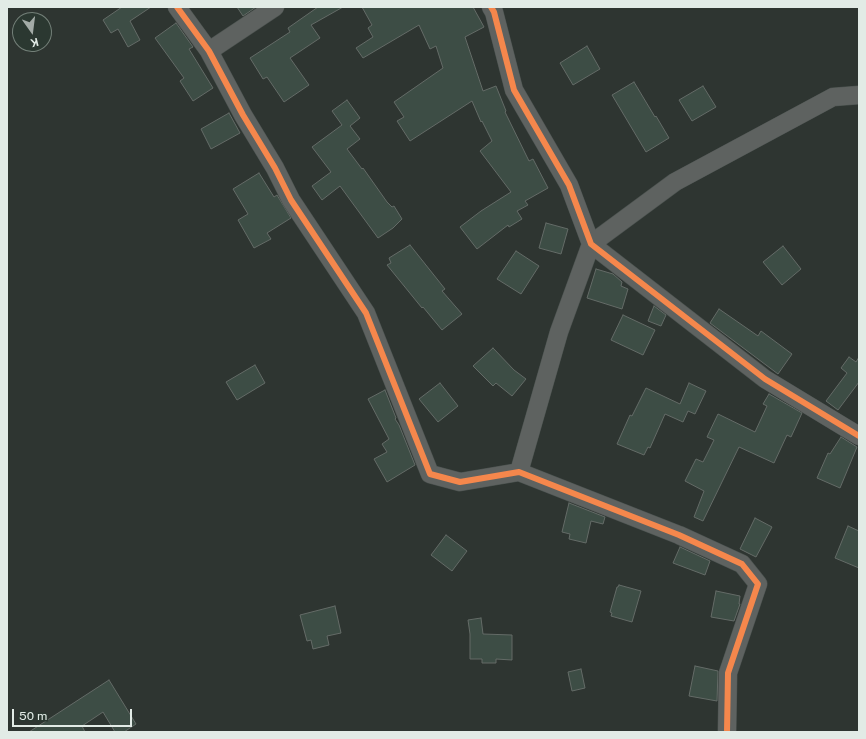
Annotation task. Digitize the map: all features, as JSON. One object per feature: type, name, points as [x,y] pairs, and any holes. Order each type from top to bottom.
[{"type":"street","points":[[177,7],[209,51],[243,115],[275,168],[291,200],[366,313],[430,474],[460,482],[519,472],[679,535],[742,564],[758,584],[728,673],[727,732]]},
{"type":"street","points":[[209,51],[275,7]]},
{"type":"street","points":[[491,7],[494,12],[514,90],[569,185],[591,244],[765,379],[859,436]]},
{"type":"street","points":[[519,472],[559,332],[591,244],[675,182],[833,97],[859,95]]},
{"type":"building","points":[[122,7],[151,7],[130,21],[140,40],[128,47],[118,29],[111,33],[103,20]]},
{"type":"building","points":[[237,7],[256,7],[243,16]]},
{"type":"building","points":[[318,7],[343,7],[311,25],[320,38],[290,58],[309,85],[284,102],[267,77],[263,79],[250,58],[290,32],[288,28]]},
{"type":"building","points":[[362,7],[473,7],[484,27],[465,37],[483,91],[496,86],[506,111],[505,112],[529,161],[533,159],[548,188],[525,201],[528,205],[517,211],[522,219],[509,227],[508,225],[477,249],[460,227],[481,211],[511,192],[480,151],[492,141],[482,121],[481,122],[472,101],[410,141],[397,121],[404,117],[394,102],[443,68],[436,46],[430,49],[419,25],[363,58],[356,48],[373,37],[368,28],[372,25]]},
{"type":"building","points":[[176,23],[193,47],[189,49],[213,88],[193,101],[180,81],[184,78],[155,38]]},
{"type":"building","points":[[587,46],[600,69],[573,85],[560,63]]},
{"type":"building","points":[[634,82],[669,138],[646,152],[612,95]]},
{"type":"building","points":[[703,86],[716,107],[692,121],[679,100]]},
{"type":"building","points":[[347,100],[360,118],[350,126],[360,139],[347,149],[362,169],[363,168],[387,202],[392,207],[394,206],[402,219],[393,228],[378,238],[340,186],[322,200],[312,186],[331,172],[312,147],[342,125],[332,111]]},
{"type":"building","points":[[229,113],[240,133],[211,149],[201,129]]},
{"type":"building","points":[[259,173],[274,197],[277,195],[291,218],[267,233],[271,239],[254,248],[238,220],[248,214],[233,189]]},
{"type":"building","points":[[546,223],[568,229],[561,254],[539,248]]},
{"type":"building","points":[[410,245],[445,289],[442,291],[462,314],[442,330],[387,265],[391,263],[389,258]]},
{"type":"building","points":[[783,246],[801,269],[782,285],[763,262]]},
{"type":"building","points":[[516,251],[539,266],[521,294],[497,279]]},
{"type":"building","points":[[596,269],[613,274],[622,282],[621,286],[628,289],[622,309],[587,298]]},
{"type":"building","points":[[654,306],[666,315],[661,326],[648,321]]},
{"type":"building","points":[[719,309],[758,336],[761,331],[792,354],[778,374],[710,323]]},
{"type":"building","points":[[623,315],[655,330],[643,355],[611,340]]},
{"type":"building","points":[[493,348],[514,370],[526,379],[512,396],[496,383],[493,386],[473,366]]},
{"type":"building","points":[[849,357],[856,362],[859,357],[859,382],[838,410],[826,401],[847,373],[841,368]]},
{"type":"building","points":[[255,365],[265,383],[237,400],[226,382]]},
{"type":"building","points":[[440,383],[458,406],[438,422],[419,399]]},
{"type":"building","points":[[689,383],[706,391],[695,414],[688,411],[683,422],[665,414],[650,448],[648,447],[644,455],[617,444],[630,415],[632,416],[646,388],[680,404]]},
{"type":"building","points":[[385,390],[396,418],[395,419],[399,425],[415,465],[387,482],[374,459],[387,452],[382,444],[389,439],[368,399]]},
{"type":"building","points":[[769,394],[802,413],[791,437],[787,435],[774,463],[739,447],[703,521],[694,517],[704,491],[685,481],[696,459],[703,462],[714,440],[707,437],[718,414],[755,432],[767,406],[763,404]]},
{"type":"building","points":[[841,437],[857,447],[840,488],[817,478],[828,453],[830,454]]},
{"type":"building","points":[[569,503],[605,517],[603,524],[591,521],[586,543],[569,539],[570,534],[562,532]]},
{"type":"building","points":[[755,518],[772,527],[756,557],[740,549]]},
{"type":"building","points":[[848,526],[859,531],[859,568],[835,558]]},
{"type":"building","points":[[446,535],[467,551],[452,571],[431,555]]},
{"type":"building","points":[[680,547],[710,561],[705,575],[673,563]]},
{"type":"building","points":[[619,585],[641,591],[632,622],[611,616],[612,613],[610,612],[617,587]]},
{"type":"building","points":[[716,591],[740,596],[740,604],[734,621],[711,617]]},
{"type":"building","points":[[335,606],[341,633],[327,636],[329,645],[313,649],[311,640],[307,641],[300,615]]},
{"type":"building","points":[[481,618],[483,634],[512,635],[512,660],[496,659],[496,663],[482,663],[482,659],[470,659],[470,634],[468,620]]},
{"type":"building","points":[[695,666],[718,671],[717,701],[689,696]]},
{"type":"building","points":[[581,669],[585,688],[572,691],[568,672]]},
{"type":"building","points":[[109,680],[136,724],[124,732],[115,732],[103,712],[82,726],[85,732],[29,732]]},
{"type":"cycle path","points":[[177,7],[209,51],[243,115],[275,168],[291,200],[366,313],[430,474],[460,482],[519,472],[679,535],[742,564],[758,584],[728,673],[727,732]]},
{"type":"cycle path","points":[[491,7],[494,12],[514,90],[569,185],[591,244],[765,379],[859,436]]}]
